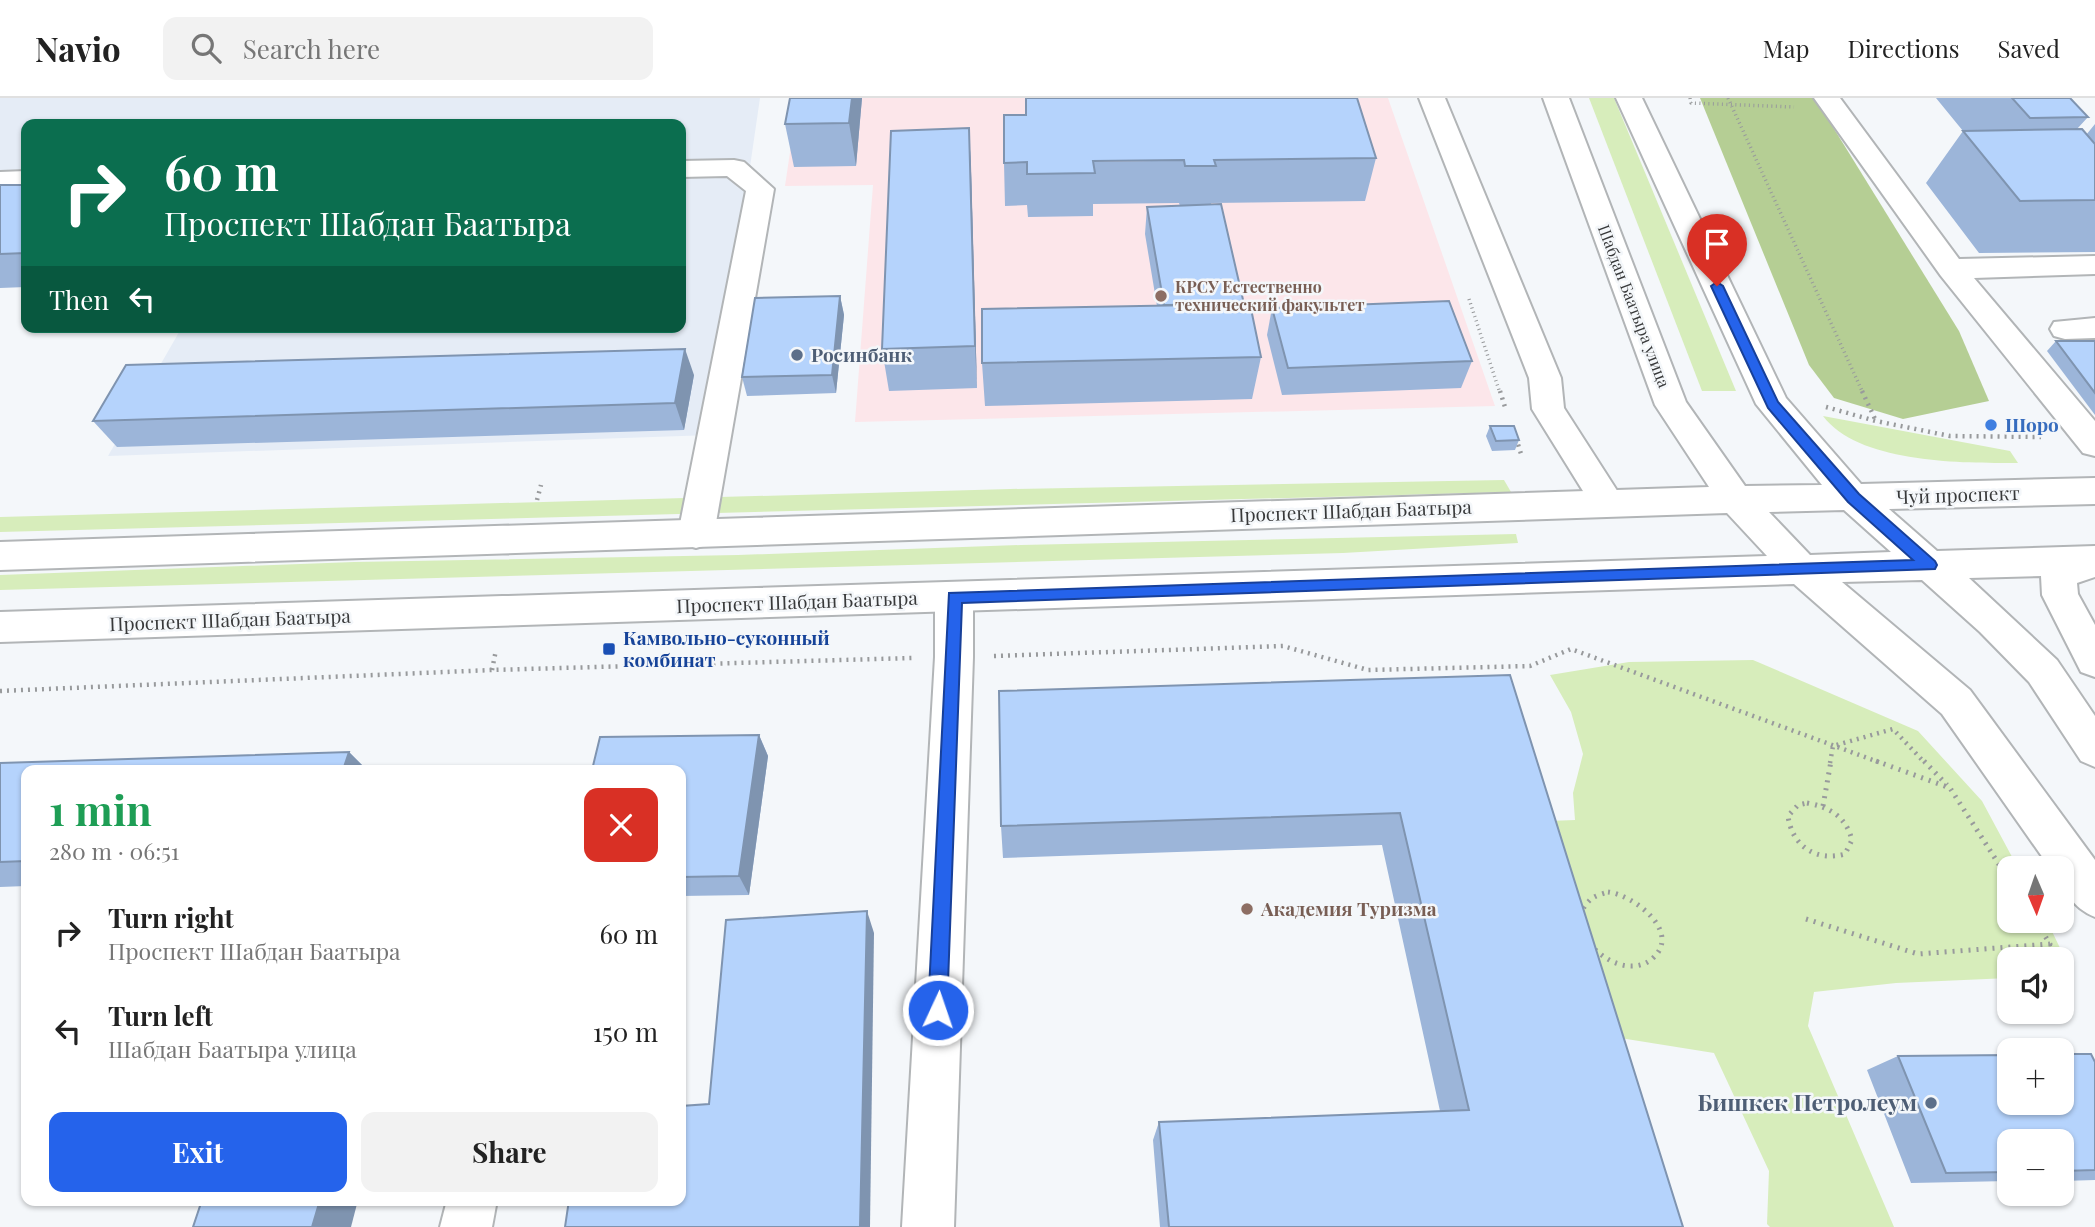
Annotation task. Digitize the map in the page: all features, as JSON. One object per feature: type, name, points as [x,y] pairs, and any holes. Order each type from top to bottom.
[{"type":"main road","points":[[1432,98],[1545,378],[1548,409],[1608,503]]},
{"type":"main road","name":"Шабдан Баатыра улица","points":[[1556,98],[1671,405],[1736,500],[1801,569],[1956,702],[2095,896]]},
{"type":"main road","points":[[1629,98],[1772,404],[1853,498],[1993,621],[2043,671],[2095,749]]},
{"type":"main road","points":[[1830,103],[1951,269],[2091,440]]},
{"type":"main road","points":[[686,169],[734,168],[761,189],[696,534]]},
{"type":"main road","points":[[0,180],[21,179]]},
{"type":"main road","points":[[1951,269],[2095,265]]},
{"type":"main road","name":"Чуй проспект","points":[[1736,500],[2095,491]]},
{"type":"main road","name":"Проспект Шабдан Баатыра","points":[[0,556],[1736,500]]},
{"type":"main road","points":[[1929,565],[2095,561]]},
{"type":"main road","points":[[2095,561],[2069,569],[2058,578],[2060,595],[2095,661]]},
{"type":"main road","name":"Проспект Шабдан Баатыра","points":[[0,627],[1929,565]]},
{"type":"main road","points":[[928,1227],[954,657],[954,597]]},
{"type":"main road","points":[[466,1227],[471,1206]]},
{"type":"path","points":[[1690,98],[1691,103],[1830,103]]},
{"type":"path","points":[[1728,98],[1876,421]]},
{"type":"path","points":[[1815,404],[1876,421],[1950,436],[2091,440]]},
{"type":"path","points":[[0,691],[492,670],[1283,646],[1368,670],[1382,670],[1530,666],[1571,649],[1950,788]]},
{"type":"path","points":[[1833,746],[1894,729],[1950,788],[1997,861]]},
{"type":"path","points":[[1823,806],[1833,746]]},
{"type":"path","points":[[1807,803],[1823,806],[1838,814],[1851,831],[1851,848],[1837,858],[1827,858],[1806,850],[1791,833],[1788,824],[1788,816],[1798,805],[1807,803]]},
{"type":"path","points":[[1596,894],[1621,894],[1645,908],[1654,918],[1661,943],[1657,953],[1649,961],[1626,966],[1600,955],[1583,933],[1580,921],[1581,910],[1587,900],[1596,894]]},
{"type":"path","points":[[1805,919],[1918,954],[2050,944],[2043,933]]},
{"type":"shaded area","points":[[0,98],[760,98],[711,435],[108,456],[179,333],[686,333],[686,119],[21,119],[21,203],[0,204]]},
{"type":"shaded area","name":"КРСУ Естественно технический факультет","points":[[798,98],[1388,98],[1495,406],[855,422],[873,185],[785,186]]},
{"type":"green space","points":[[1589,98],[1614,98],[1736,391],[1702,391]]},
{"type":"green space","points":[[1700,98],[1815,98],[1959,331],[1989,401],[1903,419],[1834,398],[1809,365]]},
{"type":"green space","points":[[1823,416],[2010,451],[2018,463],[1942,461],[1886,452],[1861,444],[1840,432]]},
{"type":"green space","points":[[1504,480],[1511,492],[0,532],[0,517],[1010,489]]},
{"type":"green space","points":[[1516,534],[1518,543],[1343,553],[0,590],[0,575],[354,562],[738,555],[1021,545]]},
{"type":"green space","points":[[1753,660],[1918,731],[1982,801],[2012,856],[1997,856],[1997,933],[2053,933],[2060,947],[1997,947],[1997,979],[1896,983],[1814,992],[1808,1026],[1894,1227],[1770,1227],[1767,1224],[1769,1171],[1714,1053],[1614,1037],[1549,821],[1575,820],[1573,793],[1583,754],[1571,712],[1550,675],[1629,662]]},
{"type":"building","points":[[790,98],[852,98],[849,123],[785,124]]},
{"type":"building","points":[[1026,98],[1357,98],[1376,158],[1214,160],[1216,166],[1185,166],[1184,160],[1093,161],[1095,173],[1027,174],[1027,162],[1004,163],[1004,115],[1026,115]]},
{"type":"building","points":[[2012,98],[2070,98],[2088,117],[2030,118]]},
{"type":"building","points":[[969,128],[975,346],[882,349],[891,131]]},
{"type":"building","points":[[2082,129],[2095,144],[2095,200],[2020,201],[1963,131]]},
{"type":"building","points":[[0,185],[21,185],[21,253],[0,254]]},
{"type":"building","points":[[1221,204],[1244,304],[1164,305],[1147,207]]},
{"type":"building","name":"Росинбанк","points":[[840,296],[832,375],[742,377],[755,298]]},
{"type":"building","points":[[1449,301],[1472,361],[1288,368],[1272,308]]},
{"type":"building","points":[[1250,304],[1261,357],[982,363],[982,309]]},
{"type":"building","points":[[2056,341],[2095,341],[2095,393]]},
{"type":"building","points":[[685,349],[675,403],[93,421],[126,365]]},
{"type":"building","points":[[1490,426],[1514,426],[1519,440],[1496,441]]},
{"type":"building","points":[[1510,675],[1683,1227],[1169,1227],[1159,1122],[1469,1110],[1400,813],[1001,826],[999,691]]},
{"type":"building","points":[[759,735],[739,876],[686,877],[686,765],[593,765],[600,737]]},
{"type":"building","points":[[349,752],[345,765],[21,765],[21,861],[0,862],[0,763]]},
{"type":"building","points":[[867,911],[860,1227],[565,1227],[568,1206],[686,1206],[686,1106],[709,1104],[726,920]]},
{"type":"building","points":[[2074,1054],[2091,1054],[2095,1062],[2095,1170],[2074,1171],[2074,1129],[1997,1129],[1997,1172],[1946,1173],[1898,1056],[1997,1055],[1997,1115],[2074,1115]]},
{"type":"building","points":[[200,1206],[318,1206],[312,1227],[193,1227]]},
{"type":"place","name":"КРСУ Естественно технический факультет","points":[[1161,296]]},
{"type":"place","name":"Росинбанк","points":[[797,355]]},
{"type":"place","name":"Шоро","points":[[1991,425]]},
{"type":"place","name":"Камвольно-суконный комбинат","points":[[609,649]]},
{"type":"place","name":"Академия Туризма","points":[[1247,909]]},
{"type":"place","name":"Бишкек Петролеум","points":[[1931,1103]]},
{"type":"route","points":[[938,1010],[954,657],[954,597],[1929,565],[1853,498],[1772,404],[1717,286]]}]
